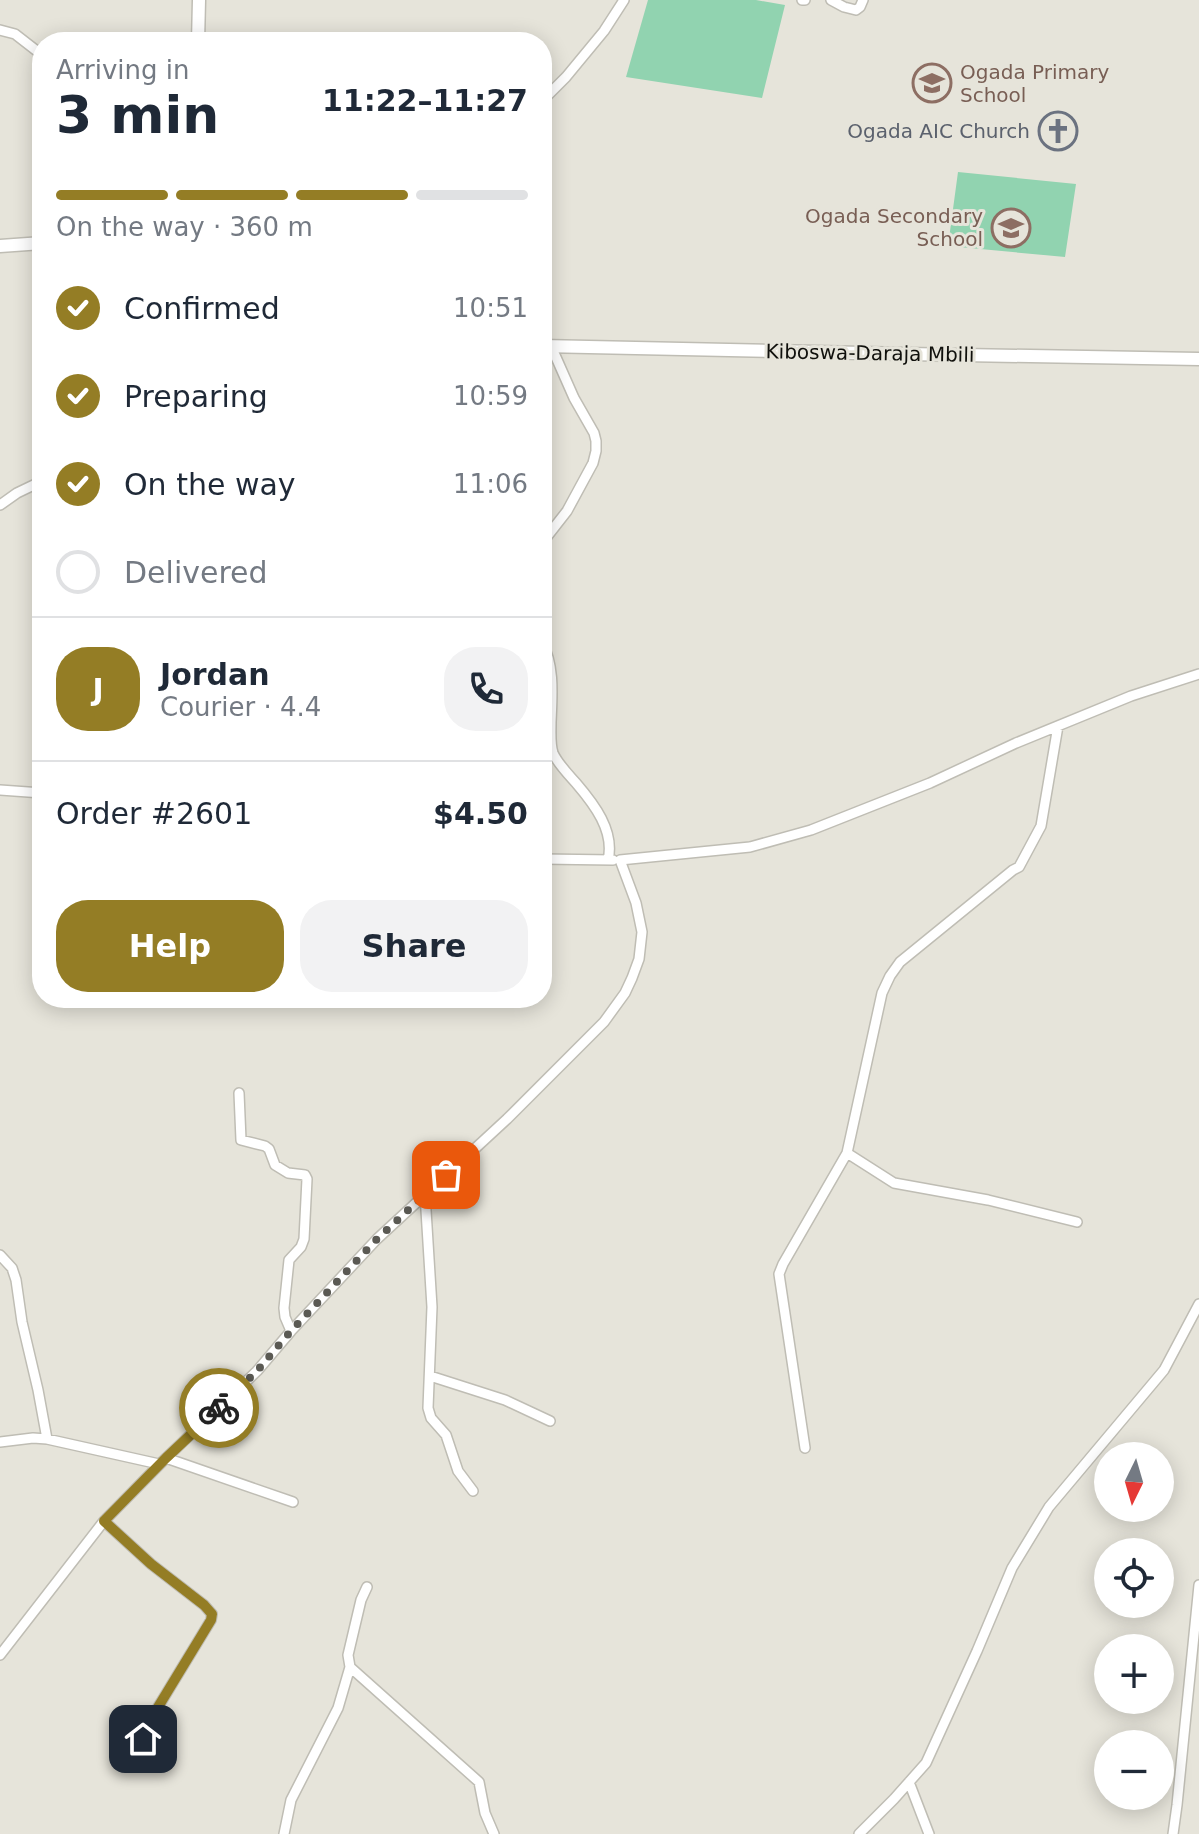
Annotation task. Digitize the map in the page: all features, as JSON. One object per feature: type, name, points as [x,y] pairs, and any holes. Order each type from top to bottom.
[{"type":"main road","points":[[198,32],[199,0]]},
{"type":"main road","points":[[0,246],[32,244]]},
{"type":"main road","name":"Kiboswa-Daraja Mbili","points":[[552,346],[1199,359]]},
{"type":"street","points":[[552,91],[604,31],[624,0]]},
{"type":"street","points":[[831,0],[851,10],[860,7],[863,0]]},
{"type":"street","points":[[0,30],[15,34],[32,47]]},
{"type":"street","points":[[552,357],[596,441],[593,463],[573,502],[552,530]]},
{"type":"street","points":[[0,505],[32,486]]},
{"type":"street","points":[[552,860],[620,860],[750,847],[811,830],[930,783],[1016,743],[1131,696],[1199,674]]},
{"type":"street","points":[[805,1448],[779,1274],[847,1153],[882,993],[890,976],[900,962],[1019,867],[1041,826],[1058,726]]},
{"type":"street","points":[[552,746],[560,764],[595,807],[609,839],[611,849],[608,860]]},
{"type":"street","points":[[3,788],[32,792]]},
{"type":"street","points":[[0,1655],[104,1521],[257,1371],[377,1239],[507,1119],[604,1022],[632,978],[639,959],[642,932],[636,903],[620,860]]},
{"type":"street","points":[[239,1093],[241,1140],[265,1146],[275,1165],[288,1173],[305,1175],[307,1179],[304,1239],[289,1260],[284,1308],[291,1331]]},
{"type":"street","points":[[847,1153],[894,1183],[988,1200],[1077,1222]]},
{"type":"street","points":[[425,1194],[432,1307],[429,1413],[446,1435],[458,1471],[473,1491]]},
{"type":"street","points":[[0,1255],[12,1268],[16,1280],[47,1439]]},
{"type":"street","points":[[859,1834],[926,1763],[1012,1568],[1049,1507],[1164,1370],[1199,1304]]},
{"type":"street","points":[[430,1376],[505,1400],[550,1421]]},
{"type":"street","points":[[0,1442],[47,1439],[163,1461],[293,1502]]},
{"type":"street","points":[[104,1521],[212,1614],[152,1717],[133,1765]]},
{"type":"street","points":[[1173,1834],[1199,1585]]},
{"type":"street","points":[[284,1834],[291,1800],[338,1708],[350,1667],[348,1655],[361,1600],[367,1587]]},
{"type":"street","points":[[350,1667],[479,1782],[485,1813],[494,1834]]},
{"type":"street","points":[[909,1782],[929,1834]]},
{"type":"green space","points":[[648,0],[756,0],[785,5],[762,98],[626,77]]},
{"type":"green space","points":[[958,172],[1076,184],[1065,257],[948,246]]},
{"type":"way so far","points":[[219,1408],[257,1371],[377,1239],[446,1175]]},
{"type":"place","name":"Ogada Primary School","points":[[932,83]]},
{"type":"place","name":"Ogada AIC Church","points":[[1058,131]]},
{"type":"place","name":"Ogada Secondary School","points":[[1011,228]]},
{"type":"route","points":[[143,1739],[152,1717],[212,1614],[104,1521],[219,1408]]}]
